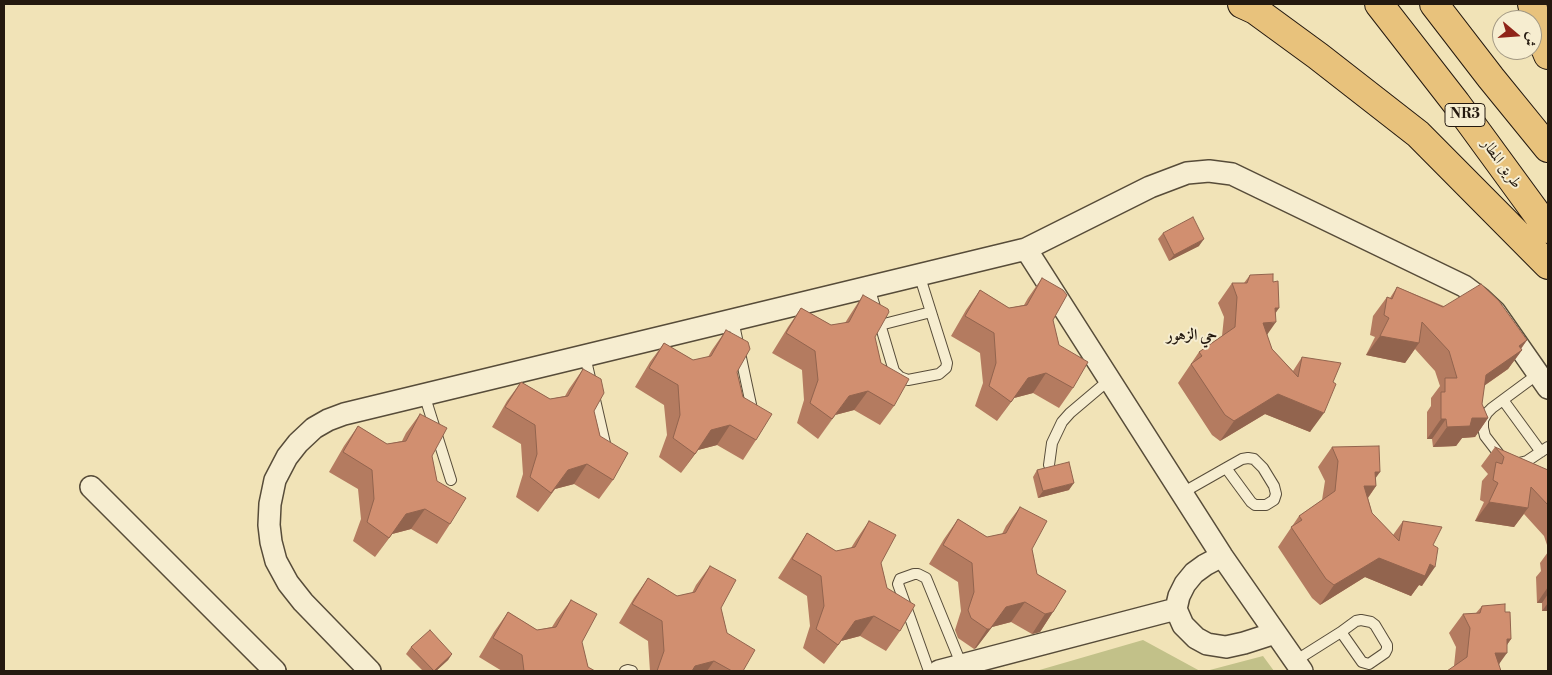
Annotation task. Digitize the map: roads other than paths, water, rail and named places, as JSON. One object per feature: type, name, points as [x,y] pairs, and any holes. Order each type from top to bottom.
[{"type":"highway","points":[[1242,4],[1255,10],[1318,56],[1418,134],[1548,264]]},
{"type":"highway","name":"طريق المطار","points":[[1379,4],[1456,103],[1548,229]]},
{"type":"highway","name":"NR3","points":[[1434,4],[1548,148]]},
{"type":"highway","points":[[1532,4],[1538,31],[1548,55]]},
{"type":"street","points":[[370,671],[309,609],[288,583],[276,561],[269,525],[270,504],[275,480],[287,456],[314,428],[344,414],[1026,249],[1165,181],[1186,173],[1209,171],[1232,174],[1464,286],[1495,312],[1543,381]]},
{"type":"street","points":[[1026,249],[1222,556],[1299,666]]},
{"type":"street","points":[[90,487],[275,671]]},
{"type":"street","points":[[1222,556],[1204,565],[1185,584],[1179,596],[1176,609],[1183,626],[1196,638],[1207,644],[1226,647],[1275,633]]},
{"type":"street","points":[[939,671],[1176,609]]},
{"type":"lane","points":[[869,287],[894,371],[900,377],[908,380],[939,374],[946,368],[947,363],[920,274]]},
{"type":"lane","points":[[880,326],[931,312]]},
{"type":"lane","points":[[733,320],[754,415]]},
{"type":"lane","points":[[585,356],[608,460]]},
{"type":"lane","points":[[1049,465],[1052,443],[1062,422],[1109,380]]},
{"type":"lane","points":[[1503,400],[1544,449],[1527,461],[1519,464],[1511,464],[1504,460],[1494,448],[1485,436],[1483,420],[1487,413],[1503,400],[1543,381]]},
{"type":"lane","points":[[424,394],[451,480]]},
{"type":"lane","points":[[1182,493],[1226,468],[1242,459],[1254,459],[1259,463],[1274,486],[1276,494],[1274,500],[1260,506],[1250,502],[1226,468]]},
{"type":"lane","points":[[929,671],[898,584],[900,579],[914,574],[926,578],[962,666]]},
{"type":"lane","points":[[1299,666],[1340,632],[1356,622],[1366,620],[1375,625],[1387,645],[1387,649],[1382,656],[1369,664],[1365,664],[1340,632]]},
{"type":"lane","points":[[625,671],[632,671]]},
{"type":"district","name":"حي الزهور","points":[[1192,336]]}]
